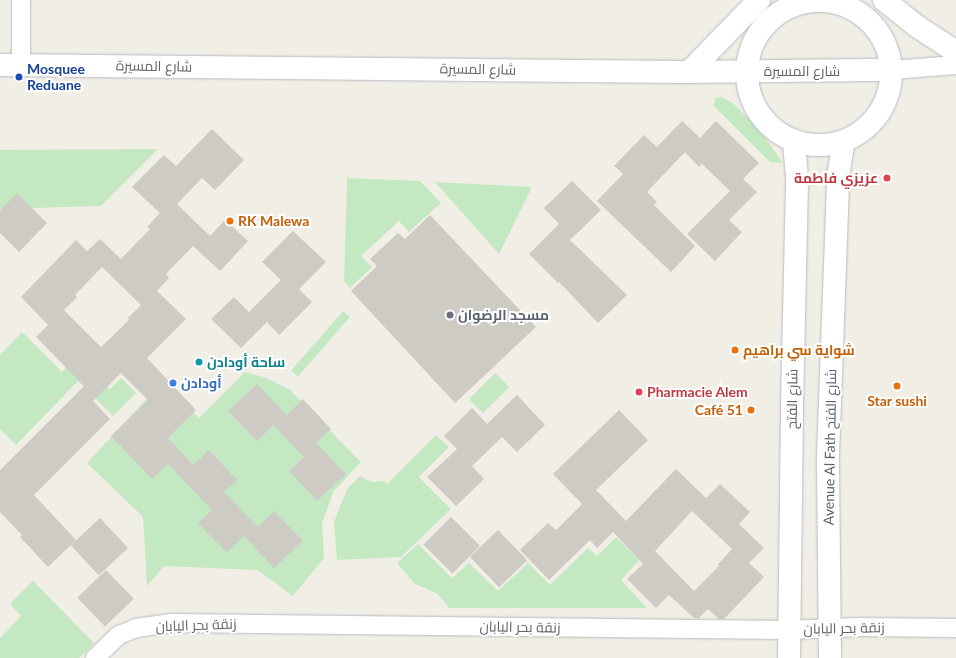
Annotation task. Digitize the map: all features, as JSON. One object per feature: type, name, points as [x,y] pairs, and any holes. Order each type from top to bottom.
[{"type":"street","points":[[21,0],[21,65]]},
{"type":"street","points":[[884,0],[918,27],[956,52]]},
{"type":"street","points":[[690,72],[757,1]]},
{"type":"street","points":[[807,1],[837,1],[865,16],[876,27],[884,40],[890,55],[892,70],[888,96],[875,119],[866,128],[844,141],[818,145],[794,140],[781,134],[769,125],[760,113],[750,93],[747,71],[748,57],[760,31],[781,11],[807,1]]},
{"type":"street","name":"شارع المسيرة","points":[[0,65],[690,72],[892,70],[956,64]]},
{"type":"street","name":"شارع الفتح","points":[[789,658],[788,630],[796,192],[794,140]]},
{"type":"street","name":"Avenue Al Fath شارع الفتح","points":[[830,658],[831,628],[828,456],[838,177],[844,141]]},
{"type":"street","name":"زنقة بحر اليابان","points":[[95,658],[119,635],[136,628],[172,623],[788,630],[831,628],[956,628]]},
{"type":"green space","points":[[722,97],[734,104],[761,132],[783,163],[770,162],[714,106],[715,98]]},
{"type":"green space","points":[[158,149],[101,206],[0,209],[0,150]]},
{"type":"green space","points":[[347,178],[420,181],[441,203],[409,232],[399,221],[361,256],[372,267],[350,288],[344,281]]},
{"type":"green space","points":[[435,182],[532,187],[499,254]]},
{"type":"green space","points":[[343,311],[350,317],[298,377],[291,371]]},
{"type":"green space","points":[[22,332],[62,372],[77,357],[110,389],[121,378],[136,393],[113,416],[78,381],[16,445],[0,429],[0,355]]},
{"type":"green space","points":[[245,372],[266,378],[290,390],[361,462],[334,491],[322,523],[324,558],[293,596],[257,570],[164,566],[147,586],[143,517],[87,463],[163,381],[199,418]]},
{"type":"green space","points":[[495,373],[509,387],[483,413],[469,399]]},
{"type":"green space","points":[[436,435],[449,447],[419,477],[451,509],[401,557],[337,560],[334,522],[347,489],[360,476],[372,482],[384,481],[387,484]]},
{"type":"green space","points":[[616,537],[639,560],[621,580],[647,608],[449,608],[438,594],[415,584],[397,563],[418,544],[452,578],[469,563],[498,591],[528,563],[550,585],[588,548],[597,556]]},
{"type":"green space","points":[[33,581],[94,643],[79,658],[0,658],[0,638],[21,616],[10,604]]},
{"type":"building","points":[[682,121],[700,138],[716,121],[759,163],[743,179],[757,192],[729,220],[742,232],[715,261],[687,234],[730,191],[702,164],[699,167],[685,152],[647,192],[657,202],[654,205],[695,246],[671,272],[597,201],[623,174],[614,166],[644,135],[657,147]]},
{"type":"building","points":[[212,129],[244,160],[215,190],[202,178],[177,204],[210,236],[225,220],[248,241],[220,271],[193,246],[166,274],[169,278],[157,291],[186,319],[147,358],[196,410],[168,438],[193,465],[209,450],[237,480],[224,492],[258,527],[274,511],[303,541],[274,568],[244,536],[227,552],[198,523],[212,510],[168,464],[152,479],[111,436],[148,400],[121,373],[93,401],[110,419],[34,495],[76,540],[48,567],[20,537],[22,535],[0,512],[0,470],[84,386],[36,337],[48,325],[21,297],[76,240],[87,251],[100,239],[121,259],[150,229],[147,227],[160,213],[132,187],[164,155],[176,166]],"holes":[[[102,267],[141,305],[128,318],[129,320],[101,347],[64,310],[77,297],[75,295]]]},
{"type":"building","points":[[572,181],[601,210],[570,240],[627,295],[598,323],[559,282],[558,283],[529,254],[559,224],[544,208]]},
{"type":"building","points":[[17,193],[47,223],[19,252],[0,233],[0,210]]},
{"type":"building","name":"مسجد الرضوان","points":[[430,215],[536,327],[455,403],[351,291],[377,266],[370,259],[398,233],[405,239]]},
{"type":"building","points":[[293,231],[326,262],[299,289],[312,302],[279,335],[267,322],[241,348],[211,319],[234,297],[249,312],[281,280],[262,262]]},
{"type":"building","points":[[257,384],[287,415],[303,399],[331,429],[316,443],[346,474],[317,501],[289,471],[304,457],[273,425],[257,441],[228,411]]},
{"type":"building","points":[[517,395],[545,425],[517,452],[502,437],[472,466],[484,479],[456,506],[427,477],[457,449],[444,436],[472,408],[487,424]]},
{"type":"building","points":[[619,410],[648,440],[596,490],[626,521],[676,469],[706,498],[720,484],[750,512],[739,524],[764,548],[749,563],[764,577],[724,619],[719,619],[708,609],[699,618],[694,618],[669,595],[656,608],[627,579],[643,564],[613,532],[597,548],[590,540],[549,580],[520,550],[548,523],[556,530],[582,504],[553,474]],"holes":[[[692,511],[732,549],[718,564],[719,566],[694,591],[655,551]]]},
{"type":"building","points":[[451,517],[480,546],[452,574],[423,545]]},
{"type":"building","points":[[100,518],[128,548],[99,575],[71,545]]},
{"type":"building","points":[[498,530],[527,560],[499,587],[470,557]]},
{"type":"building","points":[[106,570],[134,599],[105,627],[77,598]]},
{"type":"place","name":"Mosquee Reduane","points":[[19,77]]},
{"type":"place","name":"عزيزي فاطمة","points":[[887,178]]},
{"type":"place","name":"RK Malewa","points":[[230,221]]},
{"type":"place","name":"مسجد الرضوان","points":[[450,315]]},
{"type":"place","name":"شواية سي براهيم","points":[[735,350]]},
{"type":"place","name":"ساحة أودادن","points":[[199,362]]},
{"type":"place","name":"أودادن","points":[[173,383]]},
{"type":"place","name":"Star sushi","points":[[897,386]]},
{"type":"place","name":"Pharmacie Alem","points":[[639,392]]},
{"type":"place","name":"Café 51","points":[[751,410]]}]
